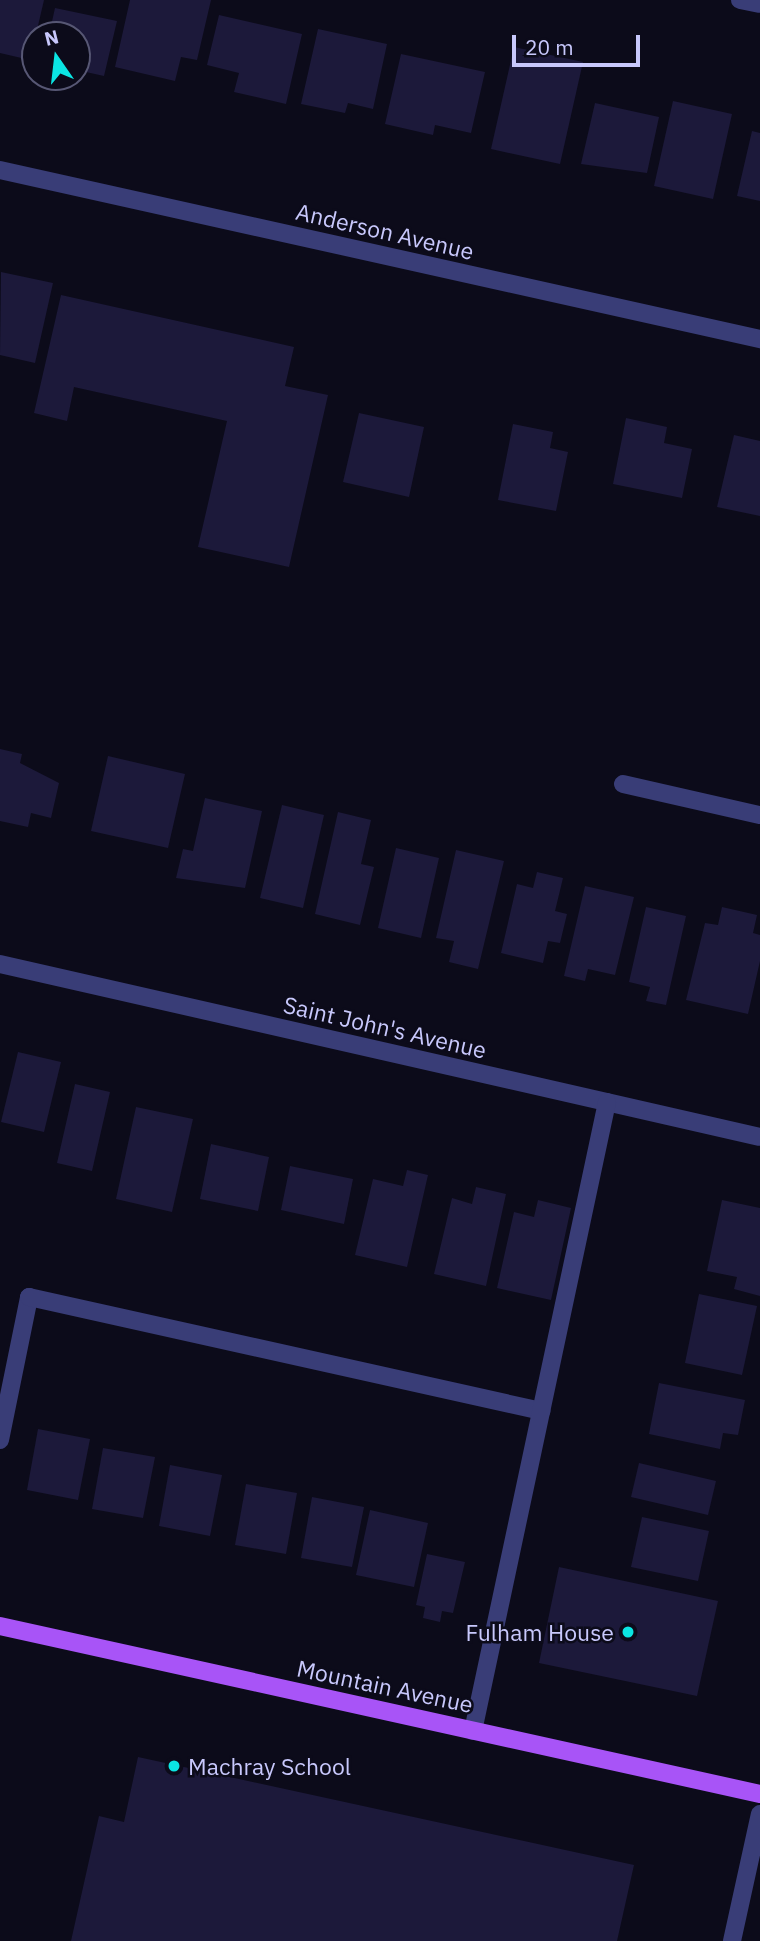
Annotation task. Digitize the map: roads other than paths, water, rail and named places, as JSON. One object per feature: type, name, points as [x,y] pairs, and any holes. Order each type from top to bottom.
[{"type":"main road","name":"Mountain Avenue","points":[[0,1626],[760,1794]]},
{"type":"street","points":[[740,0],[760,4]]},
{"type":"street","name":"Anderson Avenue","points":[[0,170],[760,339]]},
{"type":"street","points":[[623,784],[760,815]]},
{"type":"street","name":"Saint John's Avenue","points":[[0,964],[760,1137]]},
{"type":"street","points":[[473,1731],[607,1102]]},
{"type":"street","points":[[0,1440],[29,1297],[541,1411]]},
{"type":"street","points":[[732,1941],[760,1814]]},
{"type":"place","name":"Fulham House","points":[[628,1632]]},
{"type":"place","name":"Machray School","points":[[174,1766]]}]
